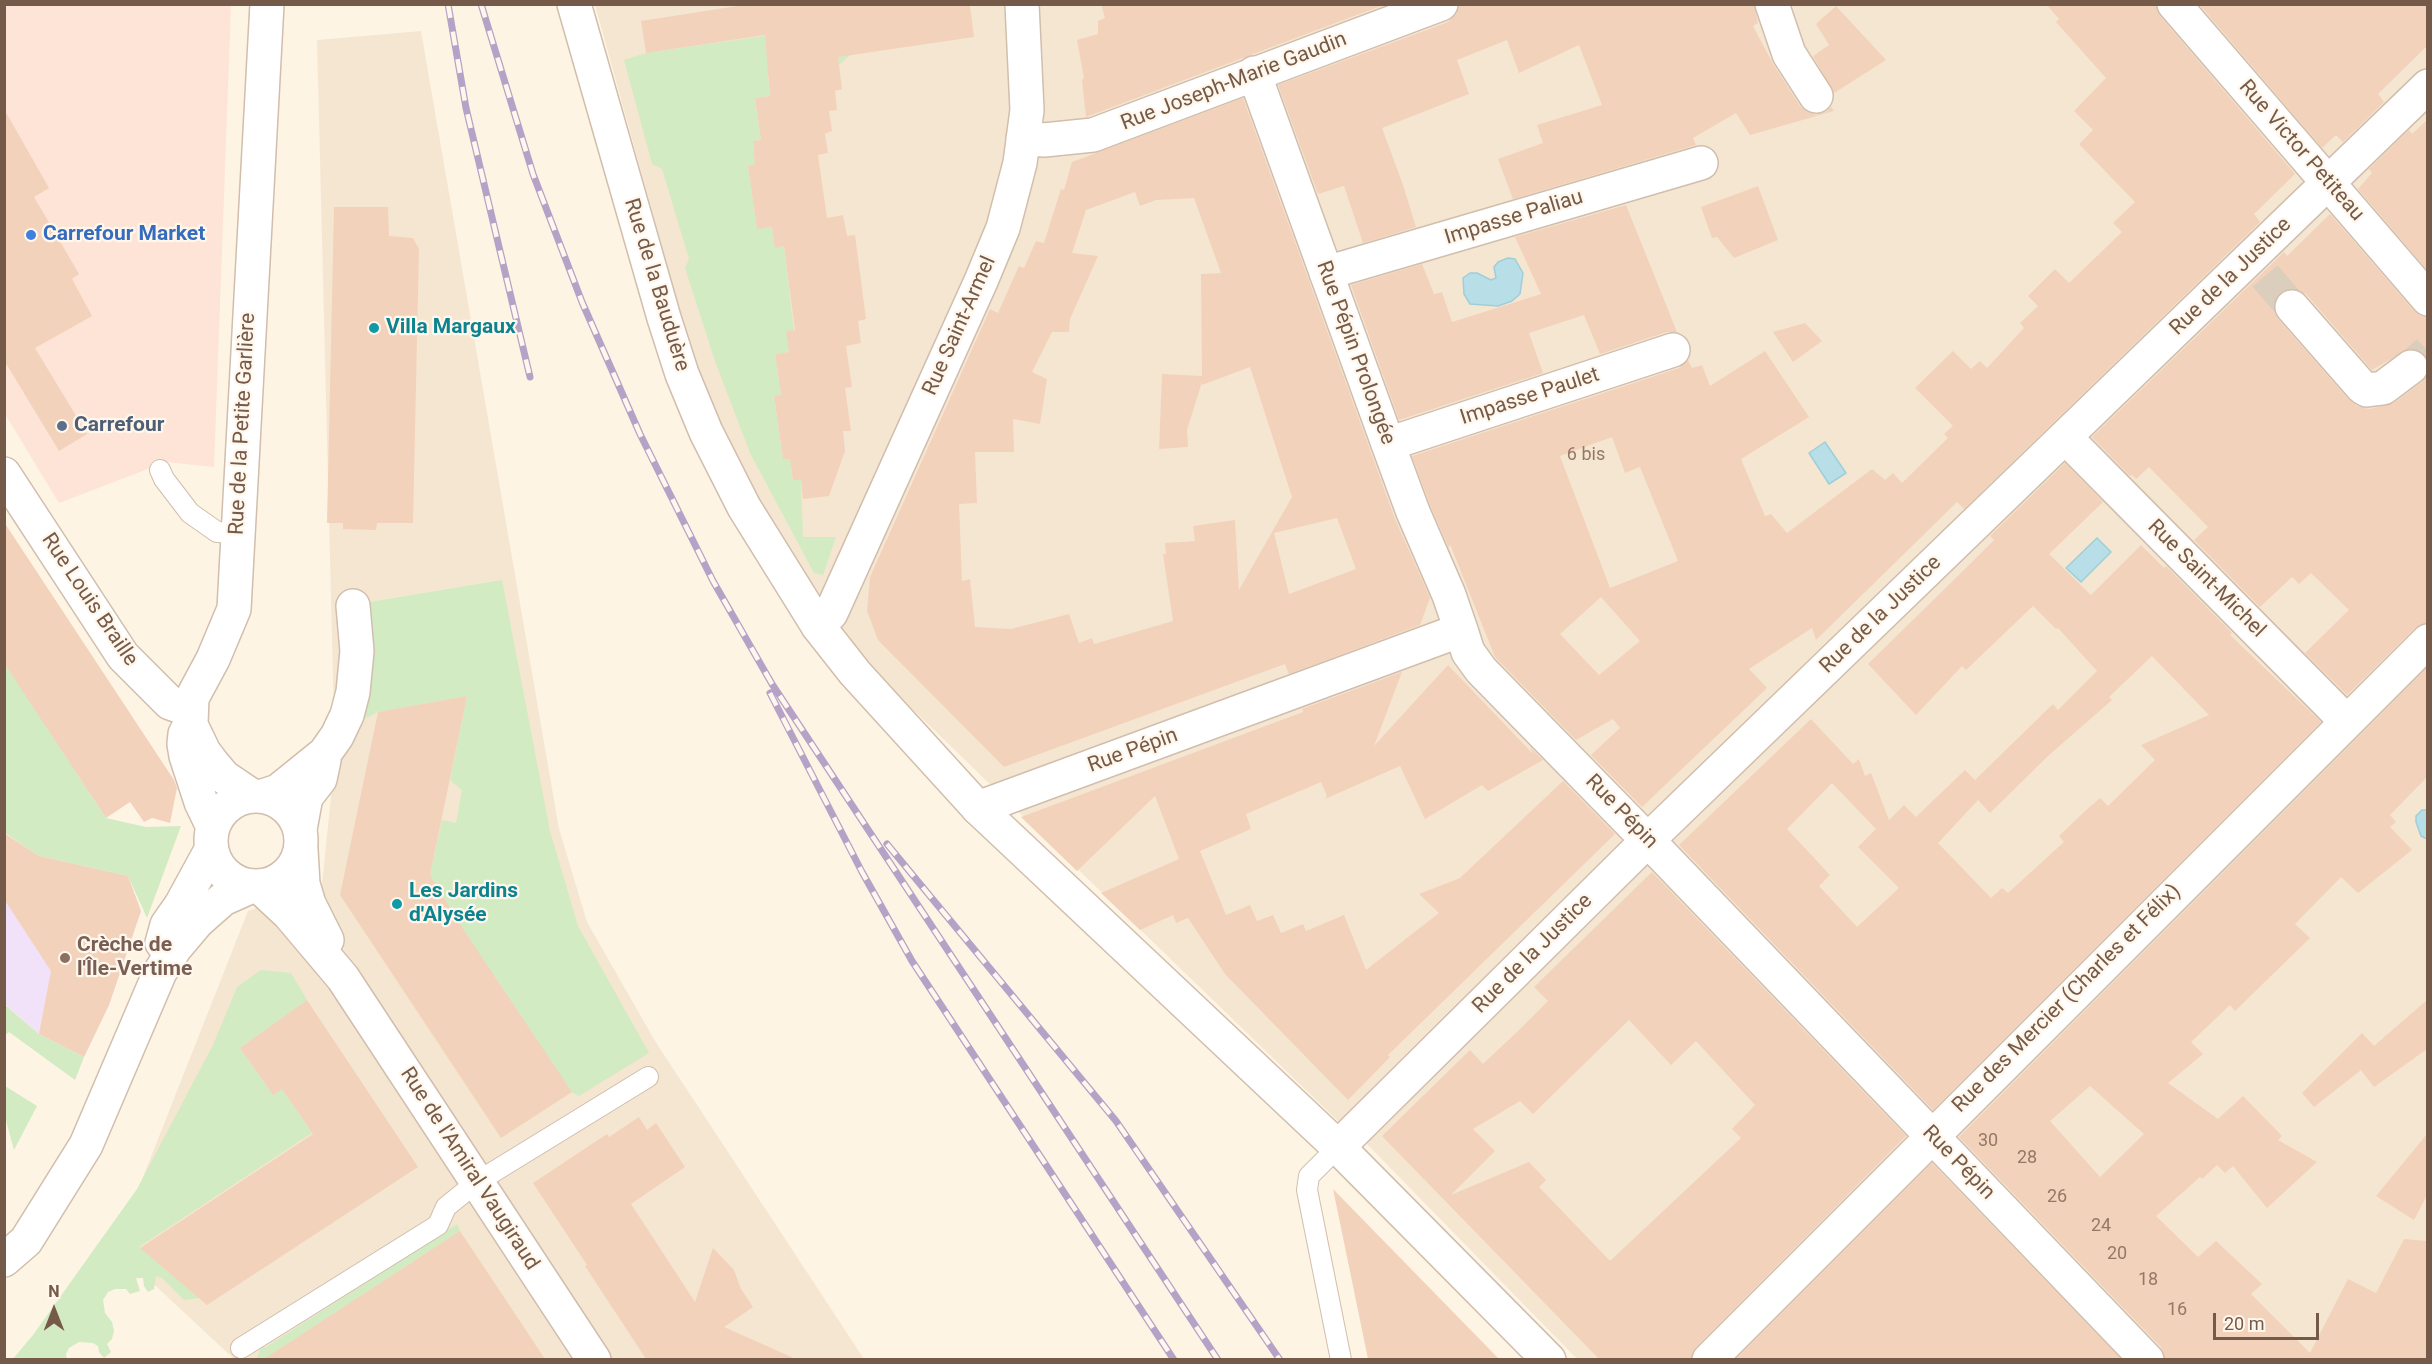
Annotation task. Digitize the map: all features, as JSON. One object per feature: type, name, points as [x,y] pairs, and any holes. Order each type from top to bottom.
[{"type":"street","name":"Rue de la Petite Garlière","points":[[212,839],[186,756],[185,734],[192,698],[213,660],[234,609],[267,4]]},
{"type":"street","name":"Rue de la Bauduère","points":[[574,4],[682,374],[710,441],[744,507],[818,626],[855,673],[978,808],[1338,1147],[1549,1359]]},
{"type":"street","name":"Rue Saint-Armel","points":[[818,626],[831,613],[1003,228],[1020,163],[1027,110],[1022,4]]},
{"type":"street","name":"Rue Joseph-Marie Gaudin","points":[[1023,138],[1044,140],[1093,135],[1441,4]]},
{"type":"street","points":[[1772,4],[1789,54],[1816,96]]},
{"type":"street","name":"Rue Victor Petiteau","points":[[2174,4],[2427,299]]},
{"type":"street","name":"Rue Pépin Prolongée","points":[[1254,73],[1413,512],[1449,595],[1461,630]]},
{"type":"street","name":"Rue de la Justice","points":[[1338,1147],[1648,840],[2065,437],[2257,268],[2328,183],[2427,86]]},
{"type":"street","name":"Impasse Paliau","points":[[1326,273],[1701,163]]},
{"type":"street","points":[[2292,307],[2361,387],[2367,390],[2384,388],[2411,367]]},
{"type":"street","name":"Impasse Paulet","points":[[1388,444],[1673,350]]},
{"type":"street","name":"Rue Saint-Michel","points":[[2065,437],[2346,721]]},
{"type":"street","name":"Rue Louis Braille","points":[[4,474],[123,656],[170,703],[190,716]]},
{"type":"street","points":[[160,972],[163,936],[167,925],[181,905],[228,806],[239,799],[278,792],[325,753],[337,736],[347,715],[353,692],[357,651],[352,606]]},
{"type":"street","name":"Rue Pépin","points":[[978,808],[1461,630],[1468,652],[1481,669],[2147,1359]]},
{"type":"street","name":"Rue des Mercier (Charles et Félix)","points":[[1709,1359],[2427,641]]},
{"type":"street","points":[[190,716],[204,752],[224,777],[257,796],[286,807],[295,817],[301,840]]},
{"type":"street","points":[[4,1260],[26,1240],[86,1145],[148,1005],[160,972],[175,948],[197,922],[223,899],[255,887],[270,885],[287,876],[298,860],[306,797],[320,778],[325,753]]},
{"type":"street","points":[[212,839],[216,864],[225,875],[237,883],[255,887]]},
{"type":"street","name":"Rue de l'Amiral Vaugiraud","points":[[301,840],[303,884],[309,904],[326,936],[343,978]]},
{"type":"street","name":"Rue de l'Amiral Vaugiraud","points":[[255,887],[290,914],[343,978],[594,1359]]},
{"type":"lane","points":[[160,470],[164,479],[190,513],[217,532],[237,533]]},
{"type":"lane","points":[[241,1348],[438,1225],[446,1207],[477,1182],[648,1077]]},
{"type":"lane","points":[[1338,1147],[1309,1176],[1307,1190],[1341,1359]]},
{"type":"shaded area","points":[[2427,4],[2428,66],[1340,1123],[839,638],[706,406],[595,5]]},
{"type":"shaded area","points":[[5,5],[231,5],[214,467],[166,462],[59,503],[5,414]]},
{"type":"shaded area","points":[[421,31],[559,829],[587,922],[655,1041],[864,1359],[234,1359],[115,1248],[248,911],[322,884],[335,758],[317,40]]},
{"type":"shaded area","points":[[2427,94],[2427,1359],[1654,1360],[1644,1350],[1634,1359],[1577,1359],[1364,1141]]},
{"type":"shaded area","name":"Crèche de l'Île-Vertime","points":[[4,833],[39,856],[128,876],[141,911],[109,1005],[84,1057],[39,1034],[5,1004]]},
{"type":"green space","points":[[845,24],[850,55],[839,65],[768,76],[770,96],[755,98],[761,140],[753,142],[755,164],[748,166],[757,228],[772,227],[775,247],[784,246],[794,330],[789,352],[775,354],[781,395],[774,397],[783,459],[790,459],[793,480],[801,480],[803,537],[836,537],[823,575],[814,573],[750,453],[715,361],[685,268],[689,259],[662,169],[652,164],[624,60],[646,53]]},
{"type":"green space","points":[[502,580],[550,831],[578,926],[649,1053],[579,1096],[571,1092],[494,975],[488,979],[463,930],[430,875],[442,820],[456,823],[462,790],[450,780],[467,696],[378,712],[364,719],[367,702],[370,602]]},
{"type":"green space","points":[[5,663],[106,818],[146,827],[181,826],[147,918],[128,876],[39,856],[5,833]]},
{"type":"green space","points":[[261,970],[291,973],[307,1000],[240,1048],[273,1095],[282,1089],[308,1127],[318,1129],[139,1247],[199,1298],[184,1300],[162,1278],[156,1276],[154,1289],[148,1292],[143,1278],[136,1278],[140,1291],[130,1294],[126,1289],[115,1289],[108,1292],[103,1300],[105,1313],[112,1322],[114,1331],[112,1339],[107,1344],[111,1352],[104,1358],[98,1346],[93,1343],[79,1342],[69,1348],[66,1354],[67,1359],[12,1360],[33,1335],[137,1189],[213,1045],[237,987]]},
{"type":"green space","points":[[4,1004],[39,1034],[84,1057],[75,1080],[9,1032],[5,1035]]},
{"type":"green space","points":[[5,1086],[37,1106],[14,1150],[5,1117]]},
{"type":"green space","points":[[457,1224],[460,1231],[271,1355],[275,1359],[256,1360],[261,1347],[266,1347]]},
{"type":"water","points":[[1508,258],[1515,259],[1523,273],[1520,294],[1512,301],[1498,306],[1470,304],[1464,294],[1463,278],[1470,273],[1477,273],[1491,280],[1496,278],[1494,267],[1498,262]]},
{"type":"water","points":[[1825,442],[1846,473],[1829,484],[1809,453]]},
{"type":"water","points":[[2097,538],[2111,552],[2081,582],[2066,568]]},
{"type":"water","points":[[2422,810],[2427,810],[2427,839],[2421,836],[2416,822],[2416,816]]},
{"type":"building","points":[[750,4],[970,6],[974,37],[838,57],[842,89],[835,91],[837,110],[829,111],[832,131],[825,134],[828,153],[818,155],[827,218],[843,215],[847,236],[855,235],[866,319],[858,321],[861,343],[846,346],[852,387],[845,388],[851,431],[843,431],[845,451],[829,496],[803,499],[801,480],[793,480],[790,459],[783,459],[774,396],[781,395],[775,354],[789,352],[786,331],[795,330],[784,246],[775,248],[772,227],[757,229],[748,166],[755,164],[753,141],[761,140],[755,98],[770,96],[765,35],[646,53],[641,21]]},
{"type":"building","points":[[1101,4],[1386,4],[1086,117],[1082,80],[1084,78],[1077,40],[1098,34],[1098,21],[1105,18]]},
{"type":"building","points":[[1459,4],[1754,4],[1758,23],[1753,26],[1773,64],[1800,106],[1816,115],[1826,112],[1831,107],[1834,111],[1750,135],[1736,113],[1693,138],[1696,145],[1513,199],[1498,159],[1543,143],[1537,125],[1602,105],[1579,45],[1519,73],[1507,40],[1457,60],[1469,94],[1382,128],[1416,227],[1363,243],[1344,186],[1318,194],[1278,85],[1448,22],[1456,15]]},
{"type":"building","points":[[2046,4],[2156,4],[2160,16],[2295,174],[2254,214],[2260,222],[1964,509],[1957,502],[1816,640],[1812,628],[1749,669],[1767,688],[1642,807],[1591,755],[1620,728],[1613,719],[1576,740],[1495,657],[1450,544],[1449,548],[1430,505],[1412,456],[1679,368],[1688,360],[1692,368],[1702,365],[1710,386],[1765,351],[1809,417],[1741,459],[1765,516],[1771,514],[1787,533],[1872,469],[1885,480],[1893,473],[1902,483],[1948,438],[1944,434],[1953,426],[1915,388],[1953,351],[1971,369],[1980,361],[1987,368],[2024,328],[2020,323],[2038,306],[2028,296],[2055,269],[2069,283],[2122,232],[2113,223],[2135,202],[2079,144],[2093,130],[2074,111],[2106,78],[2056,22],[2059,19]],"holes":[[[1612,437],[1625,473],[1640,467],[1678,561],[1610,588],[1560,456]],[[1601,597],[1640,641],[1599,675],[1560,634]]]},
{"type":"building","points":[[2199,4],[2427,4],[2427,46],[2378,94],[2384,102],[2343,142],[2336,135],[2322,148]]},
{"type":"building","points":[[1836,6],[1886,60],[1834,93],[1813,56],[1829,45],[1816,24]]},
{"type":"building","points":[[1243,98],[1395,519],[1430,598],[1420,625],[1289,674],[1285,664],[1004,767],[878,640],[867,611],[870,577],[990,309],[998,313],[1019,266],[1024,268],[1036,241],[1044,243],[1072,162]],"holes":[[[1135,192],[1140,206],[1156,200],[1194,198],[1221,273],[1201,274],[1202,376],[1162,374],[1159,449],[1188,447],[1187,430],[1202,382],[1202,385],[1250,367],[1292,497],[1239,590],[1235,520],[1193,526],[1195,541],[1165,543],[1166,554],[1163,554],[1173,621],[1094,644],[1092,638],[1079,643],[1069,614],[1011,629],[975,627],[970,579],[962,581],[959,504],[977,503],[975,452],[1014,452],[1013,419],[1040,424],[1047,379],[1032,372],[1052,332],[1069,332],[1070,319],[1098,256],[1072,253],[1086,210]],[[1337,518],[1356,569],[1289,594],[1274,533]]]},
{"type":"building","name":"Carrefour Market","points":[[4,109],[49,188],[34,197],[79,274],[72,279],[92,316],[35,348],[87,434],[59,451],[7,365],[4,366]]},
{"type":"building","points":[[2427,120],[2427,270],[2358,189],[2372,173],[2369,169],[2409,130],[2412,134]]},
{"type":"building","points":[[1758,186],[1778,240],[1734,258],[1717,237],[1712,238],[1701,207]]},
{"type":"building","points":[[1626,205],[1677,332],[1667,332],[1600,354],[1584,315],[1529,333],[1543,373],[1399,420],[1351,285],[1422,264],[1434,294],[1442,292],[1452,322],[1541,294],[1515,237]]},
{"type":"building","name":"Villa Margaux","points":[[334,207],[388,207],[389,236],[413,238],[419,249],[413,523],[377,523],[376,530],[343,529],[343,523],[327,523]]},
{"type":"building","points":[[2330,214],[2414,311],[2427,317],[2427,359],[2419,350],[2408,349],[2372,370],[2306,294],[2297,289],[2288,289],[2279,293],[2274,302],[2274,311],[2278,319],[2348,399],[2357,406],[2369,409],[2394,403],[2422,382],[2427,375],[2427,623],[2415,628],[2347,695],[2305,653],[2349,610],[2311,573],[2299,584],[2292,577],[2260,607],[2194,540],[2208,527],[2149,467],[2136,479],[2130,476],[2092,437],[2284,252],[2287,256]]},
{"type":"building","points":[[1805,323],[1822,341],[1793,362],[1773,332]]},
{"type":"building","points":[[2065,463],[2103,502],[2049,554],[2091,595],[2141,545],[2164,568],[2166,566],[2232,633],[2230,635],[2321,722],[1933,1110],[1679,845],[1811,719],[1853,764],[1859,759],[1865,776],[1871,773],[1889,820],[1904,805],[1916,817],[1965,770],[1975,780],[2053,704],[2058,710],[2097,671],[2058,628],[2056,629],[2033,606],[1966,670],[1962,666],[1916,715],[1868,664],[1994,540],[1990,536]],"holes":[[[2152,656],[2209,715],[2141,745],[2155,760],[2108,806],[2100,798],[2083,813],[2059,836],[2064,842],[2008,893],[2002,888],[1991,898],[1938,843],[1978,800],[1990,813],[2048,756],[2112,700],[2109,697]],[[1832,783],[1876,829],[1858,847],[1899,888],[1857,927],[1819,886],[1830,875],[1787,829]]]},
{"type":"building","points":[[4,522],[174,780],[177,788],[170,823],[152,818],[144,822],[130,802],[106,818],[4,663]]},
{"type":"building","points":[[1448,665],[1533,754],[1530,747],[1543,760],[1488,791],[1482,785],[1425,819],[1400,766],[1325,799],[1327,796],[1321,782],[1246,814],[1251,829],[1200,851],[1226,915],[1250,905],[1257,921],[1273,915],[1281,933],[1303,924],[1306,931],[1344,915],[1366,970],[1439,913],[1419,894],[1460,878],[1563,781],[1615,834],[1388,1055],[1390,1057],[1348,1100],[1225,974],[1188,918],[1176,923],[1173,915],[1140,930],[1101,893],[1179,859],[1155,796],[1077,871],[1021,817],[1303,712],[1302,709],[1402,672],[1374,746]]},
{"type":"building","points":[[2427,668],[2427,777],[2390,815],[2396,822],[2390,827],[2412,850],[2358,893],[2341,877],[2295,924],[2310,938],[2235,1011],[2230,1005],[2191,1042],[2203,1054],[2168,1083],[2218,1119],[2243,1096],[2282,1136],[2278,1140],[2317,1162],[2267,1208],[2233,1166],[2225,1173],[2217,1165],[2156,1216],[2198,1257],[2216,1241],[2262,1284],[2251,1294],[2310,1353],[2348,1279],[2376,1293],[2404,1239],[2427,1241],[2427,1359],[2165,1359],[2161,1347],[1959,1137]],"holes":[[[2090,1086],[2144,1134],[2100,1177],[2050,1121]]]},
{"type":"building","name":"Les Jardins d'Alysée","points":[[467,696],[430,875],[465,932],[572,1092],[501,1138],[340,895],[378,712]]},
{"type":"building","name":"Crèche de l'Île-Vertime","points":[[4,833],[39,856],[128,876],[141,911],[109,1005],[84,1057],[39,1034],[51,971],[4,899]]},
{"type":"building","points":[[1652,872],[1906,1136],[1696,1347],[1691,1359],[1599,1359],[1382,1136],[1470,1050],[1483,1064],[1518,1031],[1548,1001],[1534,987]],"holes":[[[1629,1020],[1671,1065],[1696,1041],[1755,1105],[1732,1129],[1741,1138],[1610,1261],[1539,1187],[1546,1180],[1529,1162],[1451,1195],[1495,1151],[1473,1129],[1520,1101],[1533,1114]]]},
{"type":"building","points":[[307,1000],[418,1167],[207,1305],[140,1248],[313,1134],[282,1089],[273,1095],[240,1048]]},
{"type":"building","points":[[2427,1000],[2427,1049],[2374,1087],[2361,1070],[2314,1107],[2302,1093],[2362,1033],[2374,1046]]},
{"type":"building","points":[[639,1117],[647,1130],[656,1123],[685,1167],[631,1204],[695,1302],[713,1248],[734,1270],[741,1289],[753,1307],[724,1327],[796,1359],[646,1359],[585,1266],[587,1265],[533,1183],[607,1134],[609,1137]]},
{"type":"building","points":[[2427,1134],[2427,1195],[2414,1220],[2376,1196]]},
{"type":"building","points":[[1932,1163],[2121,1359],[1736,1359]]},
{"type":"building","points":[[1333,1189],[1499,1359],[1368,1359]]},
{"type":"building","points":[[460,1231],[545,1359],[264,1359]]},
{"type":"tunnel","points":[[2265,276],[2292,307]]},
{"type":"tunnel","points":[[2411,367],[2428,351]]},
{"type":"railway","points":[[448,4],[466,108],[530,377]]},
{"type":"railway","points":[[481,4],[533,174],[582,302],[640,434],[713,581],[772,684],[1218,1360]]},
{"type":"railway","points":[[770,693],[862,872],[912,961],[1174,1360]]},
{"type":"railway","points":[[887,844],[1116,1121],[1280,1360]]},
{"type":"place","name":"Carrefour Market","points":[[31,235]]},
{"type":"place","name":"Villa Margaux","points":[[374,328]]},
{"type":"place","name":"Carrefour","points":[[62,426]]},
{"type":"place","name":"Les Jardins d'Alysée","points":[[397,904]]},
{"type":"place","name":"Crèche de l'Île-Vertime","points":[[65,958]]}]
